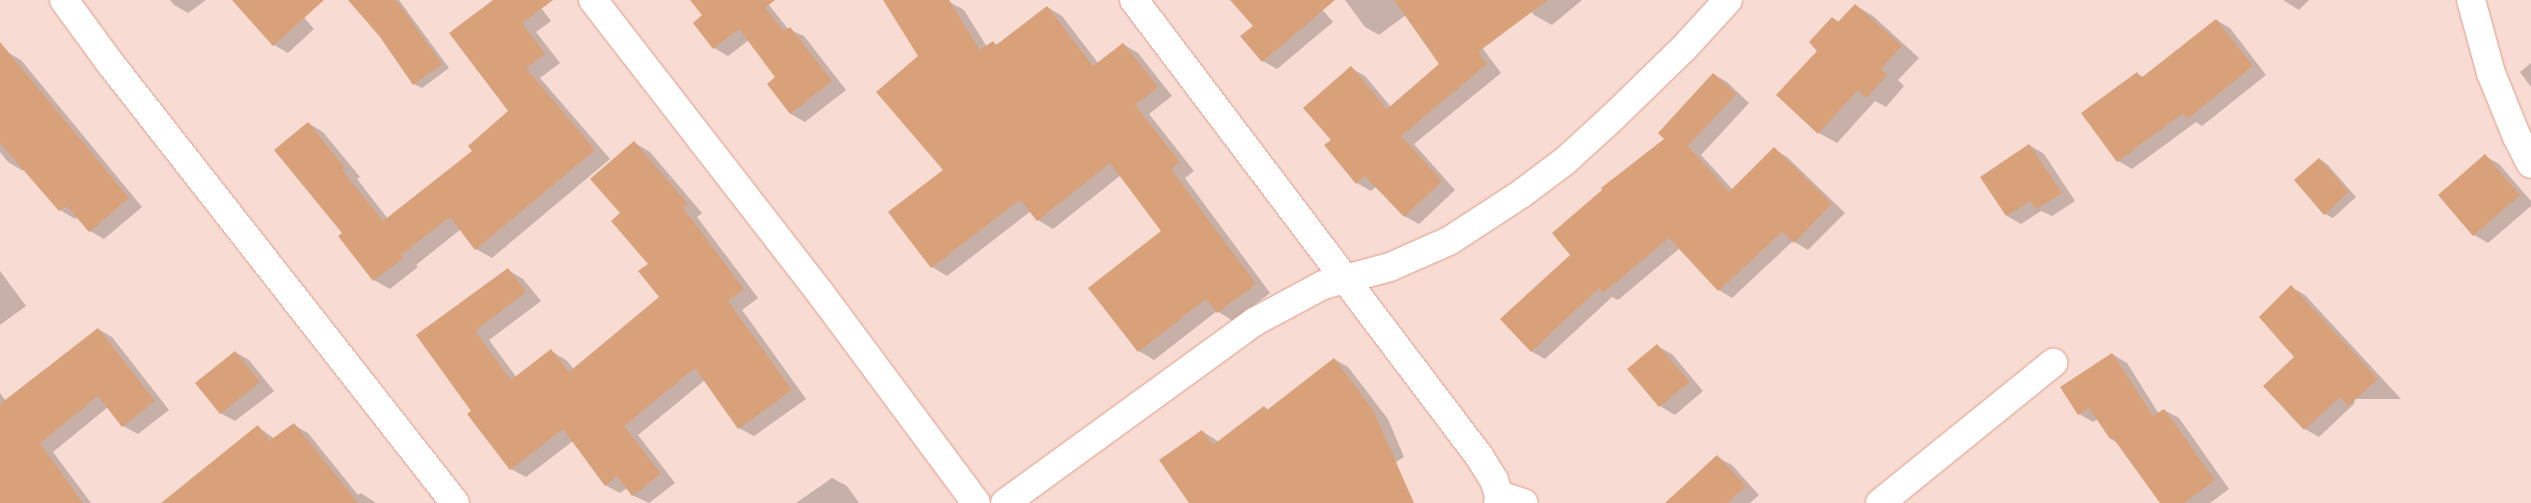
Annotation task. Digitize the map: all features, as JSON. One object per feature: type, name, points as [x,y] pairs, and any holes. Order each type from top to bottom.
[{"type":"street","points":[[64,0],[110,63],[455,503]]},
{"type":"street","points":[[593,0],[821,294],[976,503]]},
{"type":"street","points":[[1134,0],[1342,278],[1479,456],[1494,480],[1499,499],[1524,503]]},
{"type":"street","points":[[1005,503],[1254,322],[1296,298],[1342,278],[1390,267],[1449,241],[1521,194],[1565,161],[1613,117],[1684,48],[1727,0]]},
{"type":"street","points":[[2471,0],[2490,73],[2516,137],[2531,164]]},
{"type":"street","points":[[1880,503],[2053,363]]},
{"type":"building","points":[[232,0],[324,0],[273,46]]},
{"type":"building","points":[[348,0],[396,0],[442,64],[413,85],[380,37]]},
{"type":"building","points":[[493,0],[553,0],[522,23],[545,54],[526,68],[595,150],[475,250],[450,217],[401,255],[403,258],[373,281],[338,236],[342,233],[274,150],[308,122],[345,168],[342,170],[383,221],[472,151],[468,146],[508,111],[449,33]]},
{"type":"building","points":[[690,0],[775,0],[765,8],[784,31],[790,27],[832,81],[790,114],[767,84],[775,77],[739,29],[713,49],[693,23],[702,15]]},
{"type":"building","points":[[883,0],[949,0],[980,50],[993,41],[996,45],[1047,6],[1093,66],[1123,43],[1158,87],[1135,105],[1180,162],[1171,169],[1256,284],[1217,313],[1206,299],[1138,352],[1088,288],[1161,231],[1110,163],[1037,221],[1020,200],[931,268],[888,212],[943,170],[876,92],[918,56]]},
{"type":"building","points":[[1230,0],[1335,0],[1262,62],[1240,36],[1253,26]]},
{"type":"building","points":[[1394,0],[1548,0],[1478,52],[1487,64],[1401,136],[1442,181],[1404,217],[1365,176],[1356,184],[1324,145],[1331,140],[1303,108],[1351,66],[1387,109],[1439,64]]},
{"type":"building","points":[[1855,4],[1902,46],[1881,69],[1887,75],[1866,98],[1858,90],[1818,134],[1776,95],[1817,51],[1809,42],[1832,17],[1838,22]]},
{"type":"building","points":[[2216,19],[2253,66],[2187,119],[2183,113],[2117,162],[2081,113],[2137,72],[2141,78]]},
{"type":"building","points":[[0,42],[129,198],[89,232],[67,206],[59,211],[0,143]]},
{"type":"building","points":[[1713,73],[1736,94],[1688,146],[1729,192],[1774,147],[1832,204],[1794,243],[1782,232],[1718,291],[1669,238],[1603,293],[1599,288],[1531,352],[1500,319],[1570,255],[1552,233],[1602,190],[1601,188],[1664,139],[1658,133]]},
{"type":"building","points":[[634,141],[688,204],[683,208],[744,289],[728,301],[792,390],[738,429],[695,368],[624,426],[661,474],[632,496],[617,476],[605,486],[563,429],[510,470],[467,414],[471,411],[416,335],[508,268],[526,292],[475,331],[511,380],[551,349],[569,372],[659,297],[638,271],[648,264],[611,221],[620,213],[590,179]]},
{"type":"building","points":[[2029,144],[2062,193],[2036,209],[2030,201],[2006,216],[1980,177]]},
{"type":"building","points":[[2485,154],[2520,195],[2473,236],[2438,195]]},
{"type":"building","points":[[2319,158],[2349,192],[2324,215],[2294,180]]},
{"type":"building","points":[[2291,285],[2378,379],[2348,406],[2340,397],[2304,430],[2263,386],[2294,357],[2259,317]]},
{"type":"building","points":[[98,328],[155,401],[122,427],[98,396],[40,443],[83,503],[0,503],[0,404]]},
{"type":"building","points":[[1657,344],[1690,382],[1659,407],[1627,369]]},
{"type":"building","points":[[235,351],[260,382],[220,414],[195,383]]},
{"type":"building","points":[[2112,353],[2153,416],[2164,409],[2215,480],[2184,503],[2160,503],[2113,438],[2110,439],[2089,408],[2078,415],[2060,387]]},
{"type":"building","points":[[1334,358],[1373,410],[1414,503],[1189,503],[1159,460],[1202,430],[1213,445],[1264,406],[1267,410]]},
{"type":"building","points":[[294,423],[358,503],[161,503],[258,425],[269,441]]},
{"type":"building","points":[[1717,455],[1746,486],[1727,503],[1665,503]]}]
